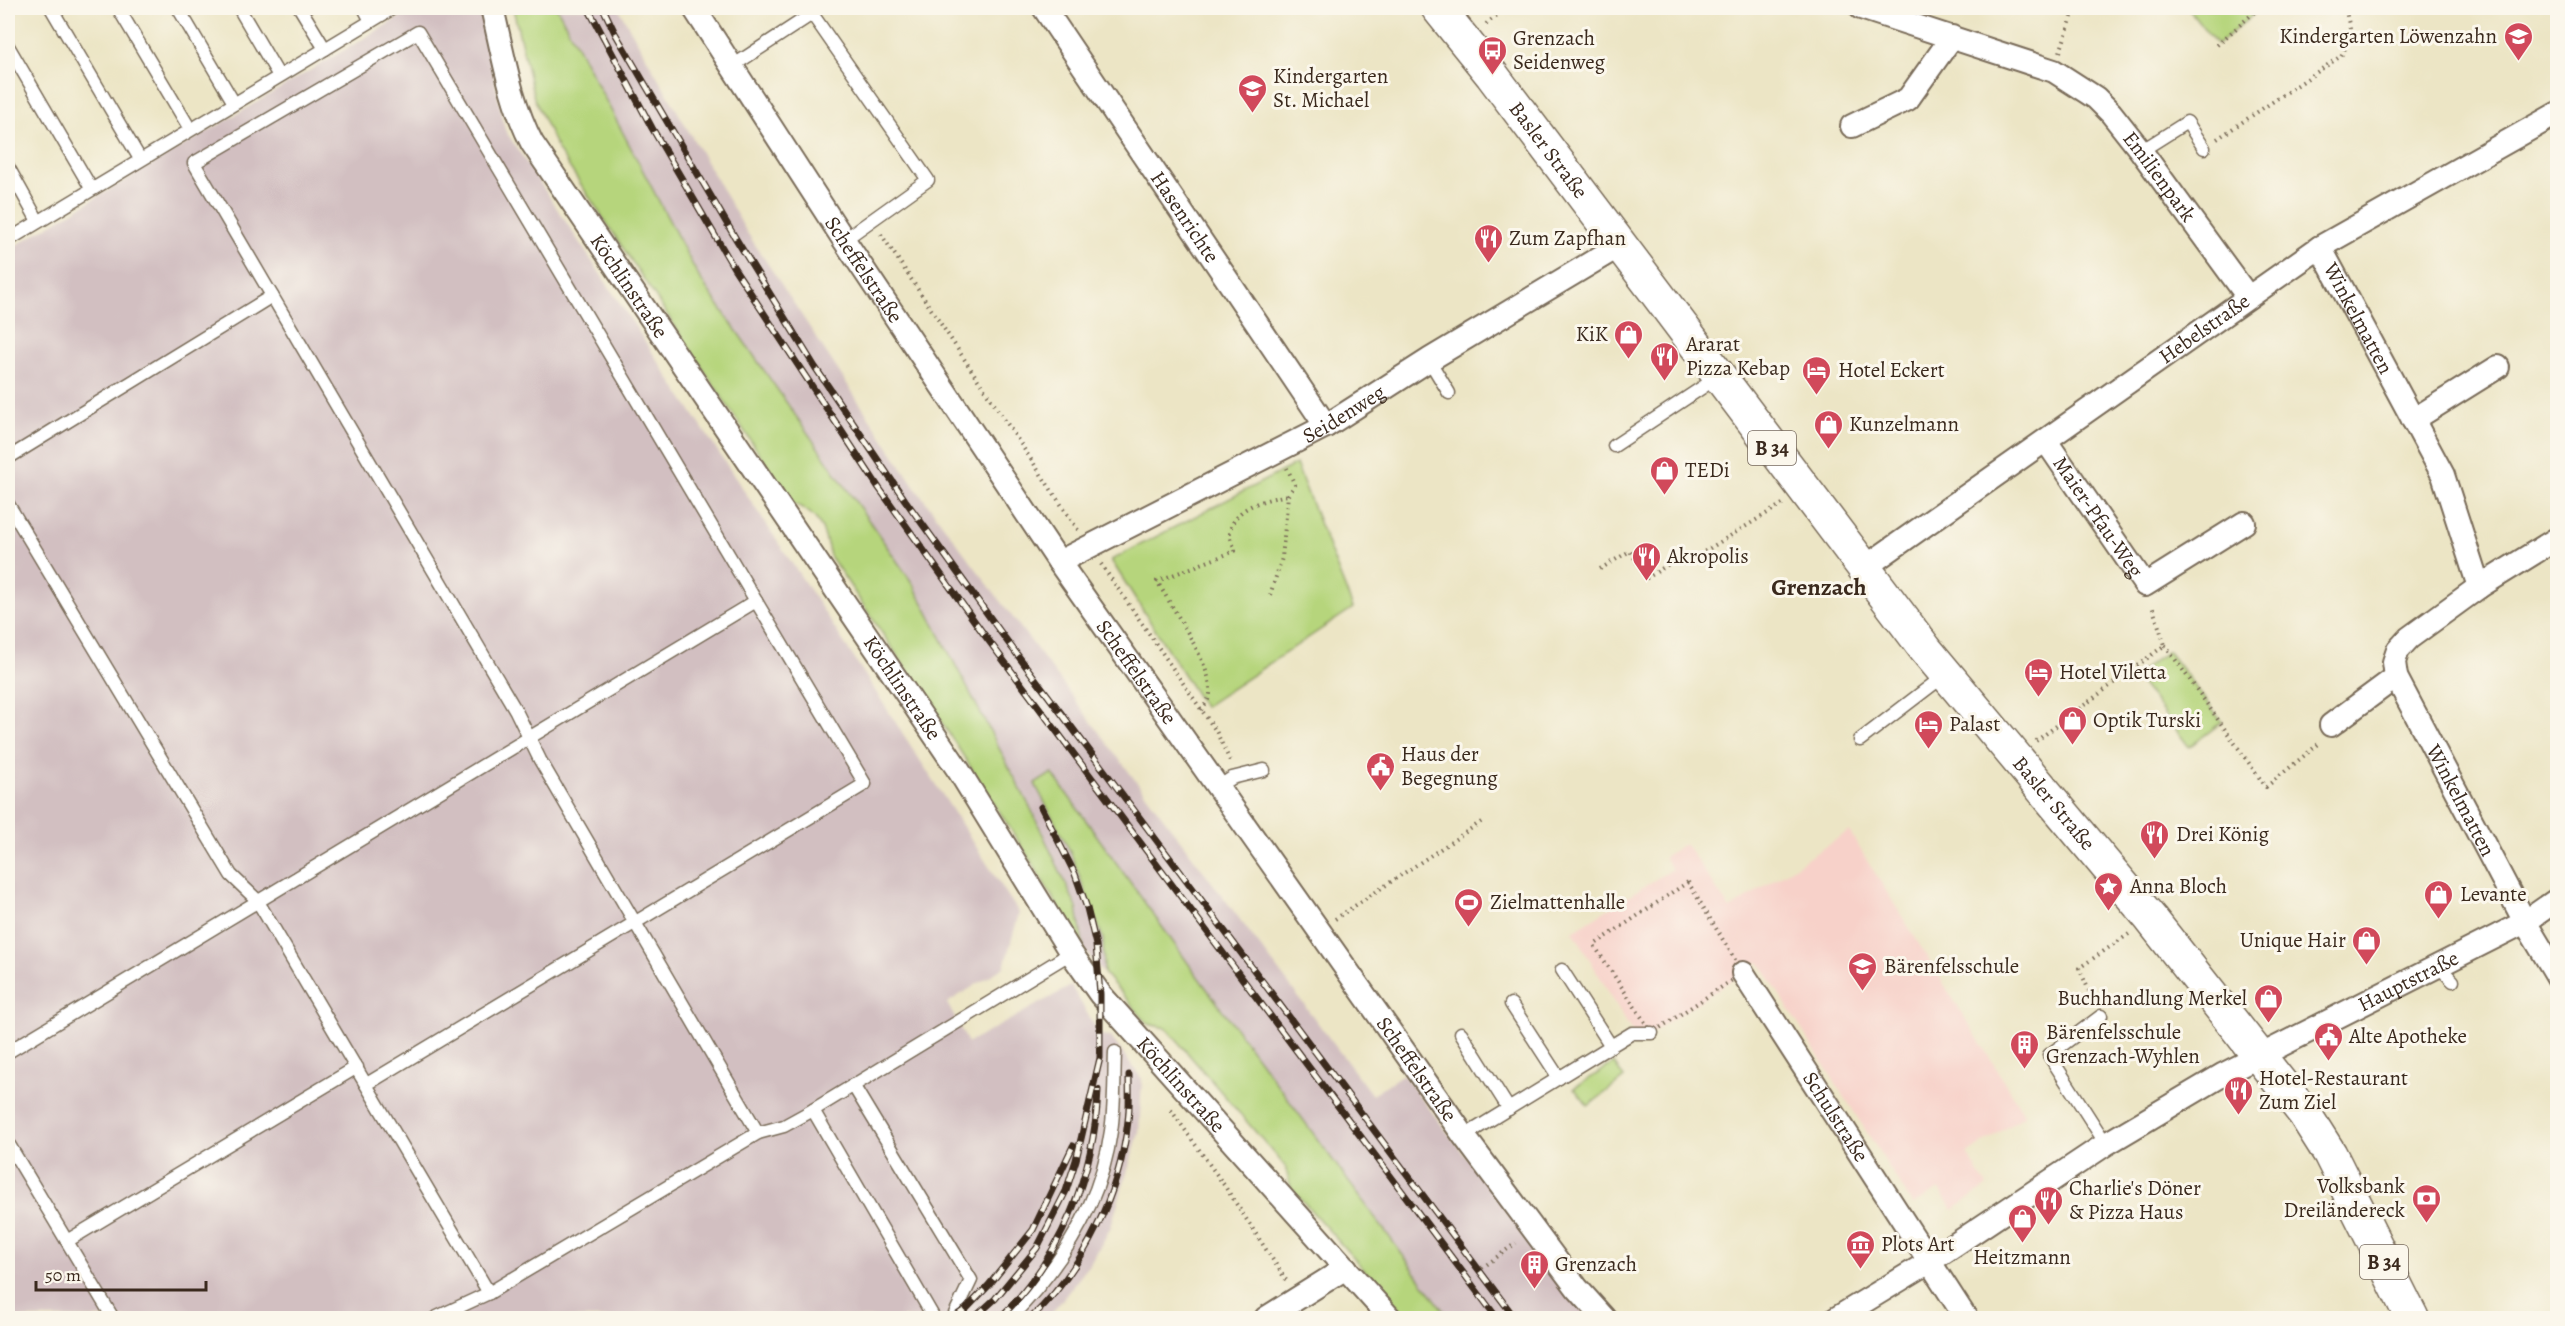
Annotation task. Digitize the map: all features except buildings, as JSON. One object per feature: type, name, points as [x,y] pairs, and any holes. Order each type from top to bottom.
[{"type":"main road","name":"Basler Straße","points":[[1438,8],[1492,75],[1718,377],[1946,674],[2151,919],[2258,1056]]},
{"type":"main road","name":"B 34","points":[[2258,1056],[2304,1113],[2330,1154],[2412,1318]]},
{"type":"street","name":"Köchlinstraße","points":[[492,8],[510,85],[522,123],[532,143],[959,771],[1071,953],[1100,994],[1390,1318]]},
{"type":"street","name":"Scheffelstraße","points":[[694,8],[844,240],[1059,562],[1224,783],[1319,929],[1464,1136],[1576,1288],[1604,1318]]},
{"type":"street","name":"Hasenrichte","points":[[1044,8],[1326,426]]},
{"type":"street","name":"Emilienpark","points":[[1861,8],[1887,12],[1952,37],[2054,71],[2096,98],[2141,151],[2248,297]]},
{"type":"street","points":[[1852,126],[1908,99],[1952,37]]},
{"type":"street","name":"Hebelstraße","points":[[1864,568],[2320,247],[2558,113]]},
{"type":"street","name":"Seidenweg","points":[[1059,562],[1326,426],[1428,360],[1619,246]]},
{"type":"street","name":"Winkelmatten","points":[[2320,247],[2444,475],[2479,587]]},
{"type":"street","points":[[2413,420],[2498,367]]},
{"type":"street","name":"Maier-Pfau-Weg","points":[[2046,441],[2145,585],[2244,523]]},
{"type":"street","points":[[2331,725],[2397,677],[2394,662],[2398,650],[2409,638],[2479,587],[2558,538]]},
{"type":"street","name":"Winkelmatten","points":[[2397,677],[2525,922],[2540,957],[2558,977]]},
{"type":"street","name":"Hauptstraße","points":[[1837,1318],[1929,1262],[2106,1144],[2258,1056],[2445,974],[2558,899]]},
{"type":"street","name":"Schulstraße","points":[[1743,973],[1966,1318]]},
{"type":"street","points":[[1266,1318],[1346,1268]]},
{"type":"lane","points":[[51,8],[140,159]]},
{"type":"lane","points":[[118,8],[190,129]]},
{"type":"lane","points":[[178,8],[234,103]]},
{"type":"lane","points":[[239,8],[279,76]]},
{"type":"lane","points":[[300,8],[325,49]]},
{"type":"lane","points":[[363,8],[371,21]]},
{"type":"lane","points":[[8,235],[10,239],[91,188],[393,8]]},
{"type":"lane","points":[[731,67],[810,11],[928,180],[844,240]]},
{"type":"lane","points":[[367,1084],[635,923],[865,784],[418,32],[194,163],[516,711],[540,760],[635,923],[758,1134]]},
{"type":"lane","points":[[8,45],[91,188]]},
{"type":"lane","points":[[2141,151],[2187,122],[2204,148]]},
{"type":"lane","points":[[8,167],[38,220]]},
{"type":"lane","points":[[8,458],[272,296]]},
{"type":"lane","points":[[1428,360],[1449,393]]},
{"type":"lane","points":[[1614,446],[1718,377]]},
{"type":"lane","points":[[8,504],[231,875],[257,900],[489,1293]]},
{"type":"lane","points":[[8,1052],[756,601]]},
{"type":"lane","points":[[1860,740],[1946,674]]},
{"type":"lane","points":[[1224,783],[1264,770]]},
{"type":"lane","points":[[435,1318],[489,1293],[758,1134],[784,1125],[813,1110],[1071,953]]},
{"type":"lane","points":[[1562,970],[1611,1046]]},
{"type":"lane","points":[[1511,1004],[1559,1078]]},
{"type":"lane","points":[[2101,1016],[2049,1055],[2106,1144]]},
{"type":"lane","points":[[1461,1033],[1509,1109]]},
{"type":"lane","points":[[1464,1136],[1632,1033],[1652,1033]]},
{"type":"lane","points":[[1010,1318],[1051,1273],[1074,1239],[1090,1207],[1102,1172],[1112,1130],[1115,1052]]},
{"type":"lane","points":[[67,1241],[357,1067]]},
{"type":"lane","points":[[853,1085],[970,1280],[953,1318]]},
{"type":"lane","points":[[813,1110],[934,1318]]},
{"type":"lane","points":[[8,1143],[112,1318]]},
{"type":"path","points":[[2054,71],[2075,8]]},
{"type":"path","points":[[2217,45],[2259,8]]},
{"type":"path","points":[[2204,148],[2341,56],[2352,36],[2346,12],[2342,8]]},
{"type":"path","points":[[872,221],[1226,748],[1231,760],[1224,783]]},
{"type":"path","points":[[1270,595],[1282,558],[1288,495],[1295,485],[1279,451]]},
{"type":"path","points":[[1600,569],[1630,551],[1647,578],[1680,557],[1684,564],[1804,490]]},
{"type":"path","points":[[1201,710],[1209,698],[1210,688],[1204,665],[1157,581],[1235,551],[1230,533],[1235,519],[1254,502],[1288,495]]},
{"type":"path","points":[[2145,585],[2165,645],[2266,787],[2322,741],[2331,725]]},
{"type":"path","points":[[2015,756],[2165,645]]},
{"type":"path","points":[[1319,929],[1484,820]]},
{"type":"path","points":[[1688,882],[1743,973],[1652,1033],[1594,945],[1688,882]]},
{"type":"path","points":[[2101,1016],[2079,968],[2151,919]]},
{"type":"path","points":[[1166,1103],[1224,1185],[1298,1299]]},
{"type":"path","points":[[1482,1268],[1520,1240]]},
{"type":"shaded area","points":[[415,8],[480,8],[505,130],[817,601],[1019,913],[1004,967],[947,1003],[968,1043],[1071,986],[1100,1035],[1110,1036],[1142,1079],[1139,1133],[1110,1229],[1090,1264],[1048,1318],[8,1318],[8,250]]},
{"type":"shaded area","points":[[557,8],[618,8],[746,231],[917,490],[1372,1095],[1403,1074],[1589,1318],[1408,1318],[1291,1188],[1285,1166],[1166,1028],[1148,1024],[1084,950],[1077,908],[1032,811],[913,584],[699,277]]},
{"type":"shaded area","name":"Bärenfelsschule","points":[[1849,831],[2025,1115],[1967,1154],[1987,1186],[1953,1210],[1939,1189],[1913,1205],[1759,962],[1638,1042],[1573,931],[1672,869],[1664,857],[1685,843],[1730,909]]},
{"type":"green space","points":[[513,8],[557,8],[699,277],[913,584],[1032,811],[1077,908],[1084,950],[1026,853],[924,695],[830,556],[823,530],[815,517],[792,503],[558,150],[534,98]]},
{"type":"green space","points":[[2188,8],[2261,8],[2217,45]]},
{"type":"green space","points":[[1296,464],[1353,608],[1204,707],[1111,560]]},
{"type":"green space","points":[[2168,651],[2222,722],[2189,747],[2135,675]]},
{"type":"green space","points":[[1052,773],[1193,970],[1449,1318],[1407,1318],[1291,1188],[1285,1166],[1166,1028],[1148,1024],[1104,973],[1103,938],[1069,849],[1035,784]]},
{"type":"green space","points":[[1614,1063],[1624,1078],[1588,1106],[1574,1088]]},
{"type":"railway","points":[[588,8],[652,128],[734,268],[879,488],[983,633],[1497,1318]]},
{"type":"railway","points":[[603,8],[615,33],[736,239],[815,367],[905,500],[1007,641],[1515,1318]]},
{"type":"railway","points":[[974,1318],[995,1299],[1037,1248],[1066,1191],[1076,1160],[1100,1058],[1100,994],[1096,945],[1087,908],[1075,874],[1041,807]]},
{"type":"railway","points":[[1031,1318],[1050,1298],[1083,1253],[1108,1202],[1124,1148],[1129,1115],[1129,1075]]},
{"type":"railway","points":[[1000,1318],[1040,1269],[1057,1242],[1070,1214],[1090,1153],[1098,1090]]},
{"type":"railway","points":[[953,1318],[966,1309],[989,1285],[1033,1230],[1073,1146]]},
{"type":"place","name":"Kindergarten Löwenzahn","points":[[2518,62]]},
{"type":"place","name":"Grenzach Seidenweg","points":[[1492,76]]},
{"type":"place","name":"Kindergarten St. Michael","points":[[1252,114]]},
{"type":"place","name":"Zum Zapfhan","points":[[1488,264]]},
{"type":"place","name":"KiK","points":[[1629,360]]},
{"type":"place","name":"Ararat Pizza Kebap","points":[[1665,382]]},
{"type":"place","name":"Hotel Eckert","points":[[1817,396]]},
{"type":"place","name":"Kunzelmann","points":[[1828,450]]},
{"type":"place","name":"TEDi","points":[[1664,496]]},
{"type":"place","name":"Akropolis","points":[[1646,582]]},
{"type":"place","name":"Hotel Viletta","points":[[2038,698]]},
{"type":"place","name":"Optik Turski","points":[[2072,746]]},
{"type":"place","name":"Palast","points":[[1928,750]]},
{"type":"place","name":"Haus der Begegnung","points":[[1380,792]]},
{"type":"place","name":"Drei König","points":[[2155,860]]},
{"type":"place","name":"Anna Bloch","points":[[2109,912]]},
{"type":"place","name":"Levante","points":[[2439,920]]},
{"type":"place","name":"Zielmattenhalle","points":[[1469,928]]},
{"type":"place","name":"Unique Hair","points":[[2367,966]]},
{"type":"place","name":"Bärenfelsschule","points":[[1863,992]]},
{"type":"place","name":"Buchhandlung Merkel","points":[[2268,1024]]},
{"type":"place","name":"Alte Apotheke","points":[[2328,1062]]},
{"type":"place","name":"Bärenfelsschule Grenzach-Wyhlen","points":[[2025,1070]]},
{"type":"place","name":"Hotel-Restaurant Zum Ziel","points":[[2238,1116]]},
{"type":"place","name":"Volksbank Dreiländereck","points":[[2426,1224]]},
{"type":"place","name":"Charlie's Döner & Pizza Haus","points":[[2048,1226]]},
{"type":"place","name":"Heitzmann","points":[[2022,1244]]},
{"type":"place","name":"Plots Art","points":[[1860,1270]]},
{"type":"place","name":"Grenzach","points":[[1534,1290]]},
{"type":"district","name":"Grenzach","points":[[1819,587]]}]
